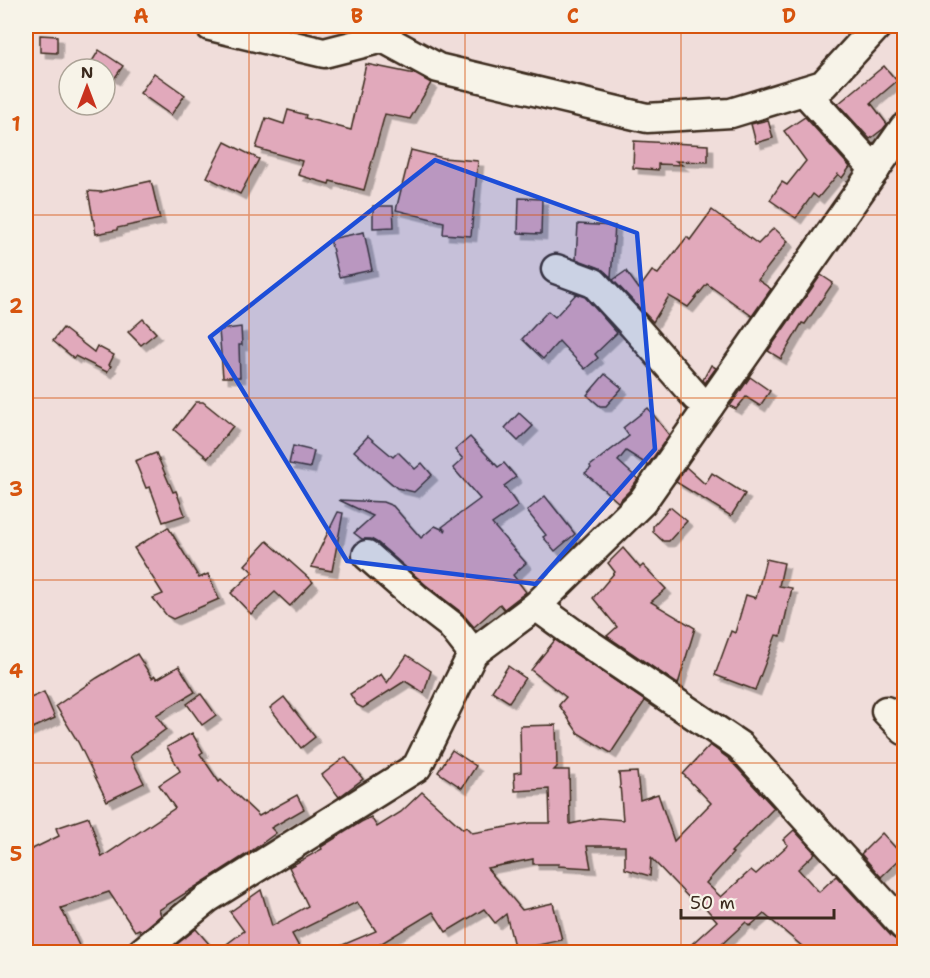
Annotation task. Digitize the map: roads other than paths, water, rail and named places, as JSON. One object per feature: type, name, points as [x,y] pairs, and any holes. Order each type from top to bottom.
[{"type":"street","points":[[210,26],[324,53],[382,38],[438,68],[647,118],[731,113],[823,85],[877,26]]},
{"type":"street","points":[[804,91],[875,170]]},
{"type":"street","points":[[142,952],[208,897],[417,767],[473,653],[536,606],[642,502],[904,128]]},
{"type":"street","points":[[556,268],[594,283],[696,397],[709,406]]},
{"type":"street","points":[[367,555],[451,625],[473,653]]},
{"type":"street","points":[[536,606],[740,746],[904,926]]}]
